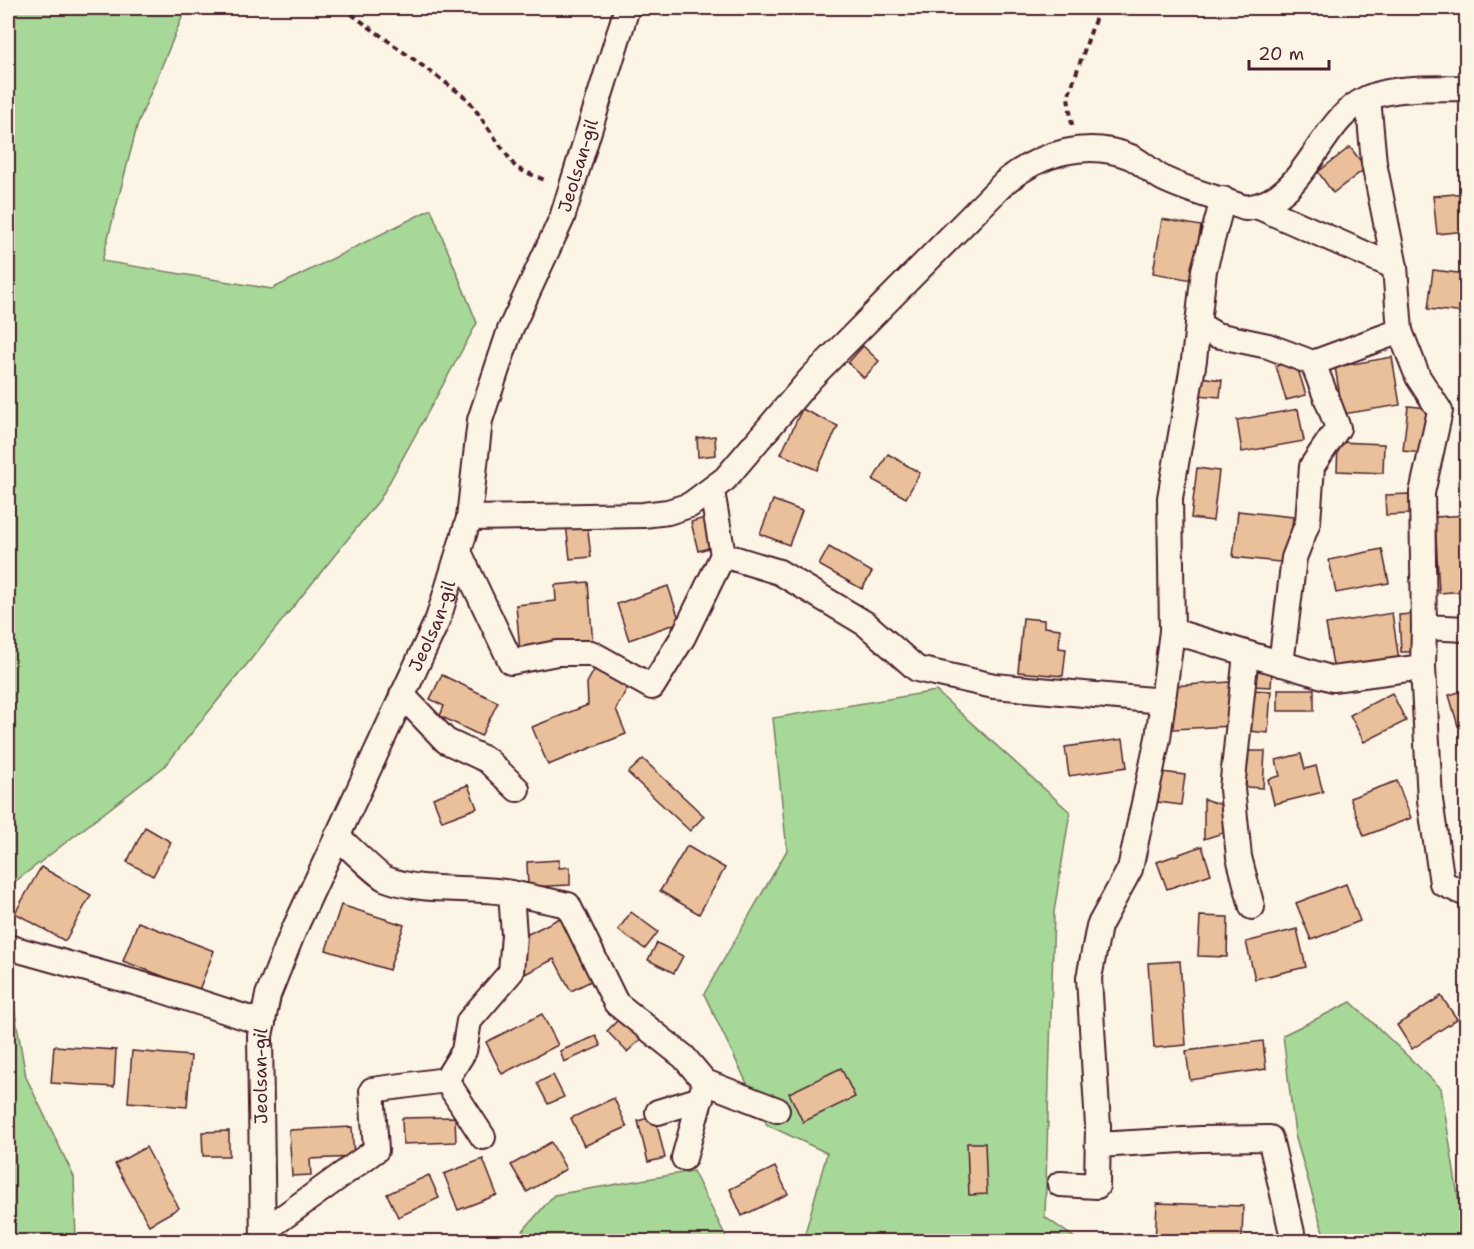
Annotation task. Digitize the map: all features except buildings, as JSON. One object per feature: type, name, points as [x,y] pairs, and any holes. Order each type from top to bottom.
[{"type":"street","name":"Jeolsan-gil","points":[[263,1236],[260,1036],[268,995],[337,836],[438,619],[469,518],[480,420],[510,330],[562,218],[627,8]]},
{"type":"street","points":[[1259,207],[1292,183],[1305,169],[1345,113],[1368,98],[1393,91],[1467,88]]},
{"type":"street","points":[[1368,98],[1374,163],[1395,267],[1400,331],[1418,377],[1440,411],[1422,493],[1423,668],[1430,800],[1442,883],[1467,894]]},
{"type":"street","points":[[469,518],[668,512],[690,505],[712,491],[725,479],[811,378],[1005,182],[1036,161],[1052,154],[1086,149],[1129,156],[1161,178],[1245,208],[1259,207],[1395,267]]},
{"type":"street","points":[[1060,1184],[1097,1186],[1098,1145],[1089,978],[1098,926],[1131,869],[1163,701],[1172,631],[1170,498],[1198,324],[1204,270],[1223,200]]},
{"type":"street","points":[[1198,324],[1216,335],[1268,346],[1313,363],[1400,331]]},
{"type":"street","points":[[1281,664],[1294,558],[1308,522],[1312,466],[1338,428],[1313,363]]},
{"type":"street","points":[[459,552],[511,662],[557,653],[591,653],[652,687],[683,637],[723,555],[712,491]]},
{"type":"street","points":[[723,555],[779,572],[866,624],[917,669],[994,686],[1163,701]]},
{"type":"street","points":[[1424,627],[1467,629]]},
{"type":"street","points":[[1172,631],[1333,679],[1423,668]]},
{"type":"street","points":[[1246,654],[1232,789],[1239,857],[1252,907]]},
{"type":"street","points":[[402,695],[446,741],[486,760],[517,789]]},
{"type":"street","points":[[337,836],[384,879],[446,890],[486,888],[568,905],[616,1003],[684,1057],[703,1091],[684,1158]]},
{"type":"street","points":[[446,1080],[464,1051],[470,1021],[511,972],[514,935],[511,893]]},
{"type":"street","points":[[8,947],[158,989],[263,1023]]},
{"type":"street","points":[[446,1080],[483,1137]]},
{"type":"street","points":[[263,1236],[376,1150],[372,1090],[446,1080]]},
{"type":"street","points":[[657,1112],[703,1091],[777,1110]]},
{"type":"street","points":[[1098,1145],[1270,1138],[1292,1233]]},
{"type":"path","points":[[343,8],[468,99],[516,168],[570,190]]},
{"type":"path","points":[[1075,150],[1068,97],[1099,8]]},
{"type":"green space","points":[[8,8],[186,8],[138,123],[102,261],[272,289],[431,209],[477,323],[380,499],[165,766],[8,887]]},
{"type":"green space","points":[[936,691],[1070,812],[1054,912],[1045,1217],[1079,1241],[803,1241],[827,1153],[767,1125],[704,994],[787,850],[773,718]]},
{"type":"green space","points":[[8,973],[26,1077],[74,1177],[76,1241],[8,1241]]},
{"type":"green space","points":[[1351,1002],[1441,1088],[1465,1241],[1323,1241],[1324,1235],[1295,1135],[1283,1035]]},
{"type":"green space","points":[[693,1171],[728,1241],[514,1241],[554,1195]]}]
